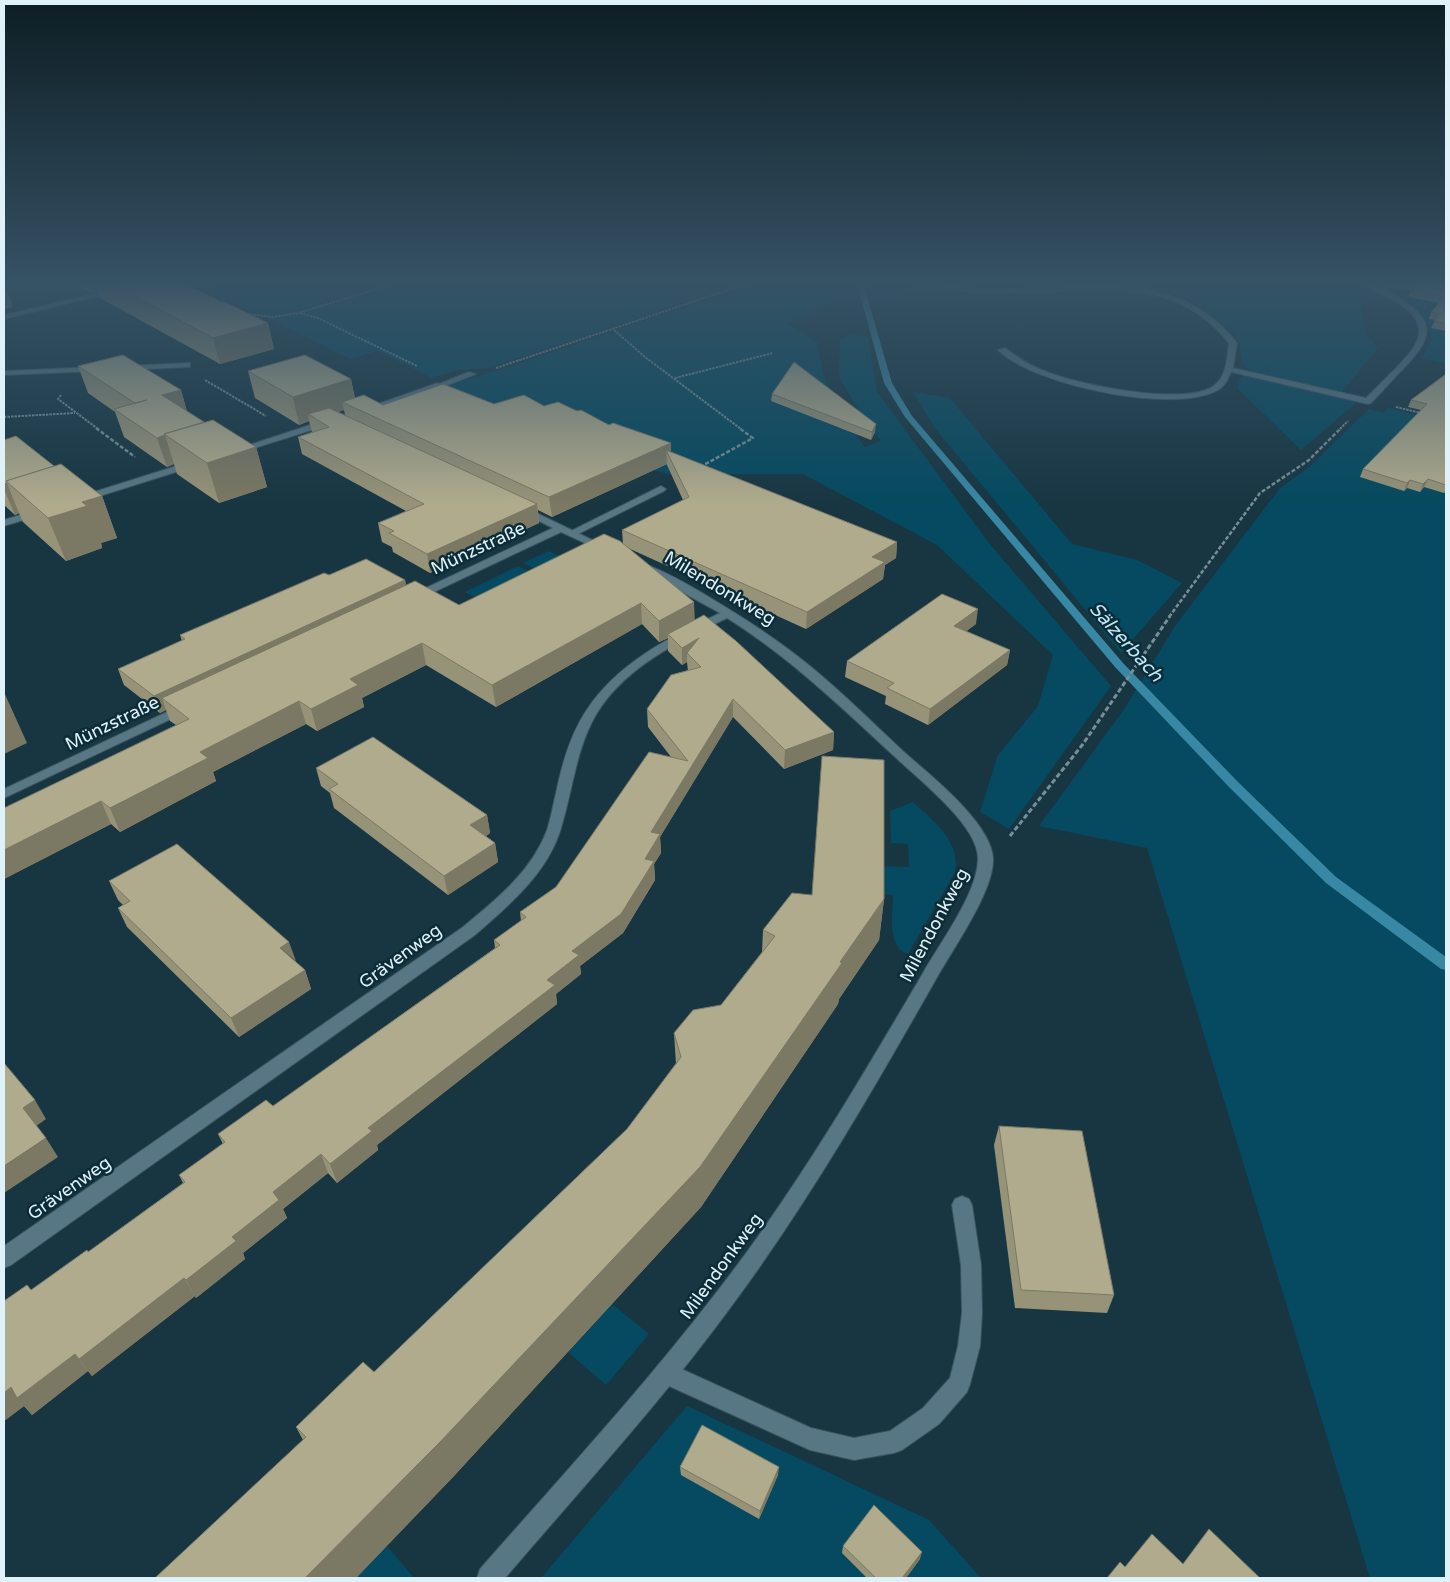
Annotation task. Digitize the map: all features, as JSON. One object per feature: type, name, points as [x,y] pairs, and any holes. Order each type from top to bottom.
[{"type":"street","points":[[1012,357],[1033,368],[1066,381],[1114,392],[1146,396],[1182,396],[1205,392],[1219,386],[1229,369],[1230,357]]},
{"type":"street","points":[[1229,369],[1368,401],[1410,357]]},
{"type":"street","points":[[120,368],[187,365]]},
{"type":"street","points":[[4,373],[110,368]]},
{"type":"street","points":[[351,414],[472,374]]},
{"type":"street","points":[[230,452],[295,432],[338,422]]},
{"type":"street","points":[[75,501],[203,461]]},
{"type":"street","name":"Münzstraße","points":[[404,602],[661,490]]},
{"type":"street","name":"Milendonkweg","points":[[489,1578],[666,1373],[754,1259],[858,1099],[983,881],[986,866],[985,854],[979,837],[968,822],[932,784],[799,663],[772,643],[681,584],[517,507]]},
{"type":"street","points":[[4,523],[48,509]]},
{"type":"street","name":"Grävenweg","points":[[4,1258],[406,977],[500,905],[523,882],[549,842],[576,743],[602,696],[617,680],[647,657],[727,614]]},
{"type":"street","name":"Münzstraße","points":[[4,794],[199,700]]},
{"type":"street","points":[[666,1373],[810,1439],[854,1449],[894,1442],[937,1410],[958,1384],[967,1355],[972,1313],[971,1265],[962,1205]]},
{"type":"path","points":[[397,357],[449,382]]},
{"type":"path","points":[[472,374],[531,357]]},
{"type":"path","points":[[645,357],[753,438],[661,490]]},
{"type":"path","points":[[674,378],[758,357]]},
{"type":"path","points":[[187,365],[185,368],[295,432]]},
{"type":"path","points":[[62,393],[58,399],[141,462]]},
{"type":"path","points":[[986,866],[1083,744],[1149,645],[1260,493],[1309,460],[1368,401],[1428,415]]},
{"type":"path","points":[[4,417],[75,413]]},
{"type":"shaded area","points":[[390,357],[522,357],[489,368],[458,370],[432,378]]},
{"type":"shaded area","points":[[539,357],[820,357],[833,399],[865,447],[881,441],[868,426],[839,377],[840,357],[871,357],[877,392],[989,543],[1111,686],[1009,829],[980,812],[998,755],[1038,706],[1053,655],[937,545],[803,474],[668,474],[540,440],[448,385]]},
{"type":"shaded area","points":[[1241,357],[1371,357],[1339,395],[1357,402],[1301,450],[1237,388],[1241,378],[1250,370],[1242,363]]},
{"type":"shaded area","points":[[1446,357],[1446,364],[1421,358]]},
{"type":"shaded area","points":[[913,392],[950,398],[1072,544],[1137,560],[1182,583],[1121,653],[934,427]]},
{"type":"shaded area","points":[[1388,408],[1446,422],[1446,1578],[1370,1578],[1147,848],[1039,826],[1125,708],[1175,626],[1280,488],[1308,468],[1369,409],[1384,413]]},
{"type":"shaded area","points":[[549,551],[578,565],[552,577],[523,563]]},
{"type":"shaded area","points":[[518,566],[547,580],[487,604],[465,592]]},
{"type":"shaded area","points":[[913,802],[944,832],[950,841],[956,861],[955,872],[908,954],[896,944],[894,937],[892,929],[893,895],[879,894],[879,866],[909,867],[908,844],[891,843],[890,811]]},
{"type":"shaded area","points":[[612,1304],[649,1334],[606,1385],[568,1352]]},
{"type":"shaded area","points":[[687,1406],[929,1520],[981,1578],[541,1578]]},
{"type":"shaded area","points":[[387,1546],[414,1578],[356,1578]]},
{"type":"building","points":[[116,357],[126,357],[181,390],[162,395],[204,422],[164,434],[157,438],[114,409],[147,400],[135,403],[78,366]]},
{"type":"building","points":[[298,357],[309,357],[351,379],[293,397],[248,371]]},
{"type":"building","points":[[794,362],[876,424],[872,432],[772,394]]},
{"type":"building","points":[[1446,374],[1446,485],[1428,479],[1423,484],[1410,480],[1407,483],[1363,469],[1427,404],[1411,400]]},
{"type":"building","points":[[443,384],[494,404],[524,395],[544,406],[558,402],[577,411],[581,410],[609,425],[613,423],[671,443],[549,497],[342,402],[364,395],[383,405]]},
{"type":"building","points":[[329,408],[537,504],[427,554],[389,533],[394,531],[378,523],[424,504],[298,437],[329,427],[308,414]]},
{"type":"building","points":[[213,420],[256,447],[207,463],[164,434]]},
{"type":"building","points":[[16,436],[54,466],[6,481],[7,483],[4,484],[4,440]]},
{"type":"building","points":[[666,450],[897,542],[872,557],[885,562],[807,612],[622,530],[689,497]]},
{"type":"building","points":[[61,464],[102,496],[82,502],[87,506],[48,518],[6,481]]},
{"type":"building","points":[[604,534],[620,541],[694,602],[659,621],[641,603],[492,685],[422,643],[350,679],[358,685],[311,709],[299,701],[200,752],[208,758],[110,808],[101,801],[4,850],[4,808],[189,719],[162,698],[415,581],[459,605]]},
{"type":"building","points":[[366,559],[405,580],[154,696],[118,669],[185,639],[180,635],[324,573],[329,575]]},
{"type":"building","points":[[942,594],[978,609],[954,626],[1010,650],[930,709],[887,688],[894,683],[847,661]]},
{"type":"building","points":[[704,615],[736,641],[834,732],[785,750],[733,699],[651,832],[660,834],[645,859],[654,861],[621,914],[572,951],[579,955],[547,980],[555,985],[368,1128],[372,1131],[330,1164],[321,1154],[273,1192],[279,1200],[232,1237],[236,1241],[186,1280],[184,1278],[79,1359],[75,1354],[17,1398],[11,1387],[4,1393],[4,1301],[27,1285],[31,1290],[87,1250],[88,1252],[185,1182],[179,1175],[225,1142],[218,1134],[266,1100],[273,1106],[500,945],[494,940],[526,917],[520,912],[556,887],[649,752],[688,761],[647,709],[671,675],[701,667],[687,653],[699,638],[682,648],[668,634]]},
{"type":"building","points":[[373,737],[487,815],[470,825],[495,843],[444,876],[329,789],[338,784],[316,768]]},
{"type":"building","points":[[822,756],[884,760],[884,899],[840,962],[842,963],[700,1167],[440,1442],[305,1578],[155,1578],[306,1437],[296,1427],[363,1362],[374,1372],[627,1129],[681,1057],[674,1033],[693,1010],[721,1005],[775,936],[763,930],[792,893],[812,895]]},
{"type":"building","points":[[177,844],[289,942],[280,948],[305,970],[231,1018],[118,908],[130,901],[109,881]]},
{"type":"building","points":[[4,1063],[35,1100],[23,1108],[46,1138],[4,1166]]},
{"type":"building","points":[[999,1126],[1082,1131],[1114,1295],[1021,1290]]},
{"type":"building","points":[[702,1425],[779,1467],[760,1511],[680,1467]]},
{"type":"building","points":[[874,1505],[922,1552],[902,1578],[876,1578],[843,1546]]},
{"type":"building","points":[[1209,1529],[1260,1578],[1107,1578],[1120,1562],[1125,1567],[1152,1534],[1183,1564]]},
{"type":"waterway","name":"Sälzerbach","points":[[881,357],[888,383],[909,417],[1119,665],[1233,784],[1331,880],[1446,965]]}]
